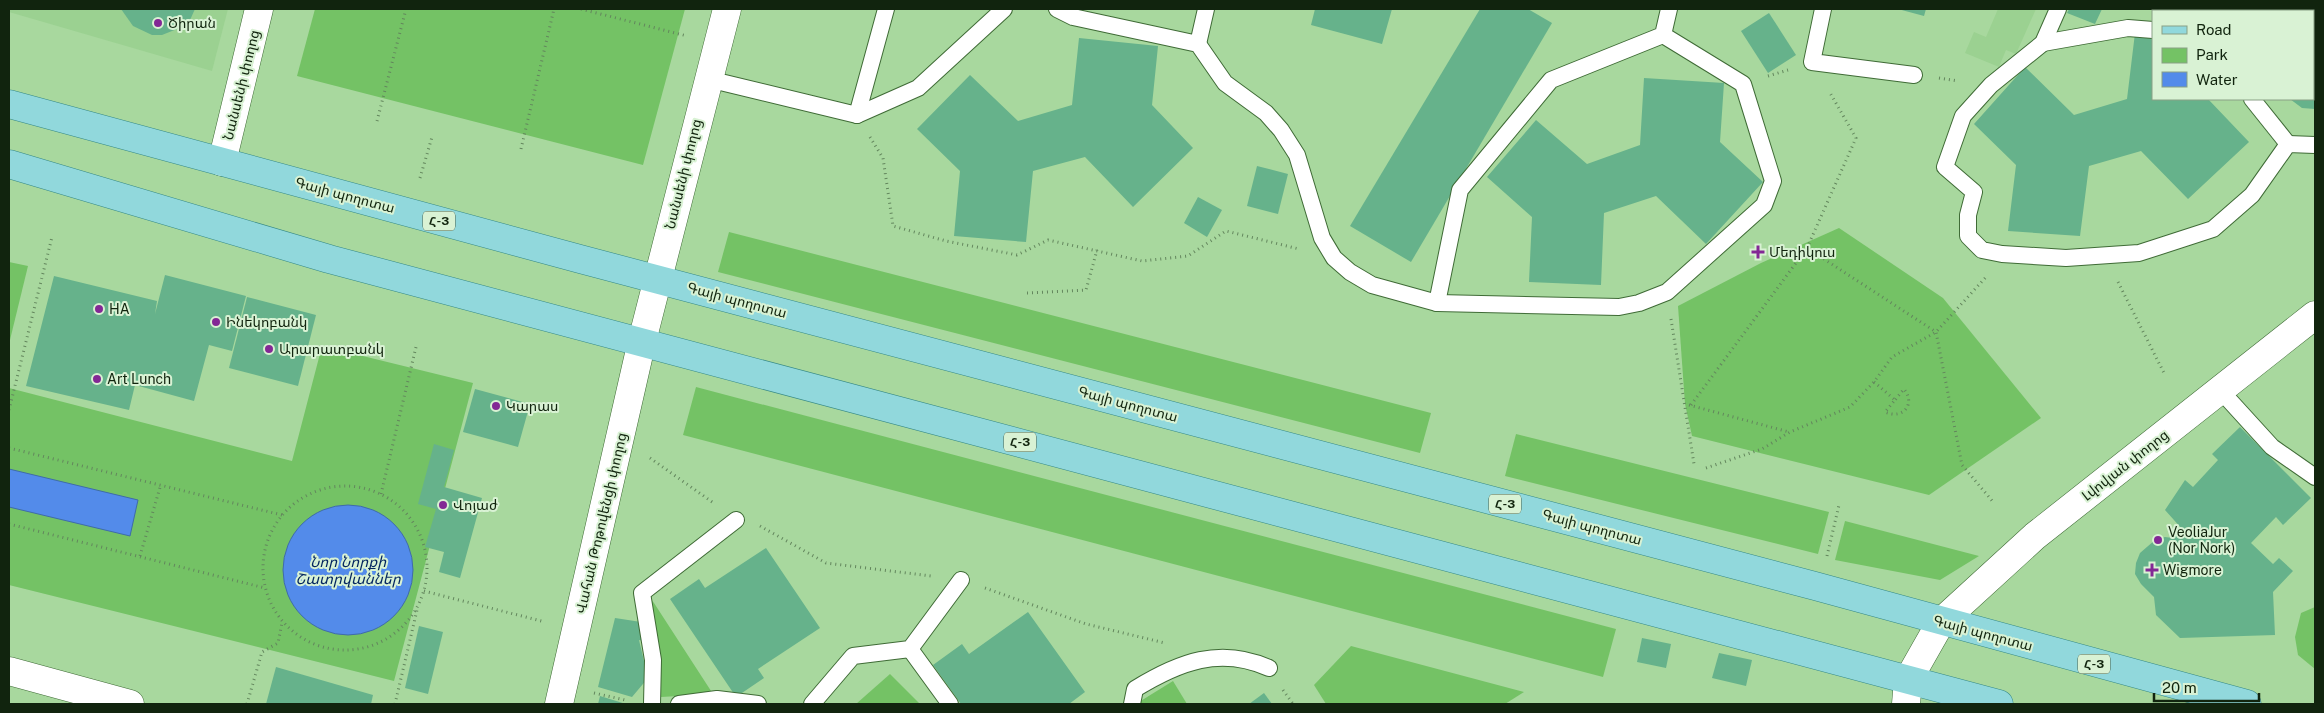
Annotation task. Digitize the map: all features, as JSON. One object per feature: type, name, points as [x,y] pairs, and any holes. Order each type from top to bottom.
[{"type":"main road","name":"Գայի պողոտա","points":[[9,104],[657,279],[1757,571],[2247,704]]},
{"type":"main road","name":"Հ-3","points":[[9,164],[329,259],[642,340],[1907,692],[1999,704]]},
{"type":"street","name":"Նանսենի փողոց","points":[[222,162],[260,9]]},
{"type":"street","name":"Նանսենի փողոց","points":[[642,340],[727,9]]},
{"type":"street","name":"Լվովյան փողոց","points":[[1907,692],[1941,622],[2035,536],[2315,315]]},
{"type":"street","name":"Վահան Թոթովենցի փողոց","points":[[559,704],[642,340]]},
{"type":"street","points":[[9,671],[130,704]]},
{"type":"lane","points":[[857,115],[886,9]]},
{"type":"lane","points":[[708,79],[857,115],[918,88],[1004,9]]},
{"type":"lane","points":[[1057,9],[1074,17],[1198,44],[1225,83],[1266,113],[1281,130],[1297,155],[1322,238],[1334,258],[1350,272],[1372,285],[1437,303],[1619,307],[1639,303],[1667,292],[1764,205],[1773,181],[1743,84],[1663,35]]},
{"type":"lane","points":[[1198,44],[1206,9]]},
{"type":"lane","points":[[1663,35],[1669,9]]},
{"type":"lane","points":[[1823,9],[1812,62],[1914,75]]},
{"type":"lane","points":[[2044,43],[2058,9]]},
{"type":"lane","points":[[2152,30],[2128,28],[2044,43],[1991,85],[1963,116],[1945,167],[1974,192],[1968,215],[1968,236],[1982,250],[2002,254],[2066,258],[2106,256],[2139,253],[2213,229],[2252,195],[2288,144]]},
{"type":"lane","points":[[1437,303],[1460,190],[1552,80],[1663,35]]},
{"type":"lane","points":[[2253,100],[2288,144],[2315,145]]},
{"type":"lane","points":[[2220,390],[2272,447],[2315,477]]},
{"type":"lane","points":[[652,704],[653,660],[642,593],[736,520]]},
{"type":"lane","points":[[812,704],[853,656],[910,649],[961,580]]},
{"type":"lane","points":[[910,649],[950,704]]},
{"type":"lane","points":[[1132,704],[1135,689],[1165,671],[1219,656],[1251,660],[1269,668]]},
{"type":"lane","points":[[679,704],[717,699],[758,704]]},
{"type":"path","points":[[377,121],[406,9]]},
{"type":"path","points":[[521,149],[554,9]]},
{"type":"path","points":[[581,9],[690,37]]},
{"type":"path","points":[[1691,405],[1807,248],[1856,138],[1812,62],[1743,84]]},
{"type":"path","points":[[1914,75],[1991,85]]},
{"type":"path","points":[[857,115],[883,158],[893,226],[946,241],[1017,255],[1048,240],[1142,261],[1188,256],[1226,231],[1334,258]]},
{"type":"path","points":[[420,178],[432,137]]},
{"type":"path","points":[[9,410],[52,237]]},
{"type":"path","points":[[1807,248],[1936,332],[1962,465],[1994,503]]},
{"type":"path","points":[[1027,293],[1086,290],[1097,250]]},
{"type":"path","points":[[2106,256],[2165,375]]},
{"type":"path","points":[[1706,468],[1762,449],[1790,432],[1850,407],[1874,382],[1892,357],[1936,332],[1989,274]]},
{"type":"path","points":[[1667,292],[1694,464]]},
{"type":"path","points":[[381,494],[416,347]]},
{"type":"path","points":[[1874,382],[1895,400]]},
{"type":"path","points":[[1904,388],[1909,395],[1909,403],[1906,410],[1900,414],[1892,415],[1885,412],[1895,400],[1904,388]]},
{"type":"path","points":[[1685,404],[1790,432]]},
{"type":"path","points":[[9,448],[282,515]]},
{"type":"path","points":[[650,458],[678,477]]},
{"type":"path","points":[[140,556],[161,484]]},
{"type":"path","points":[[395,704],[427,574],[422,539],[414,523],[403,509],[381,494],[351,486],[332,487],[313,492],[296,502],[282,515],[272,531],[264,549],[262,568],[265,588],[271,606],[282,622],[296,635],[311,644],[337,650],[363,649],[380,643],[395,634],[408,622],[418,607]]},
{"type":"path","points":[[1827,557],[1839,505]]},
{"type":"path","points":[[9,524],[265,588]]},
{"type":"path","points":[[424,591],[551,623]]},
{"type":"path","points":[[247,704],[262,652],[278,643],[282,622]]},
{"type":"path","points":[[592,692],[610,695]]},
{"type":"shaded area","points":[[9,9],[228,9],[212,71],[9,12]]},
{"type":"shaded area","points":[[1998,9],[2036,9],[2016,54],[2006,50],[1999,67],[1965,53],[1974,32],[1986,37]]},
{"type":"green space","points":[[315,9],[685,9],[643,165],[297,76]]},
{"type":"green space","points":[[1839,228],[1943,298],[2041,418],[1929,495],[1692,436],[1685,404],[1678,306],[1761,263]]},
{"type":"green space","points":[[729,232],[1431,413],[1420,453],[718,272]]},
{"type":"green space","points":[[9,262],[28,266],[9,344]]},
{"type":"green space","points":[[322,346],[473,383],[394,681],[9,585],[9,388],[292,461]]},
{"type":"green space","points":[[696,387],[1616,629],[1603,677],[683,435]]},
{"type":"green space","points":[[1516,434],[1829,512],[1818,554],[1505,476]]},
{"type":"green space","points":[[1845,521],[1979,556],[1940,580],[1835,560]]},
{"type":"green space","points":[[647,595],[713,694],[661,697],[660,659]]},
{"type":"green space","points":[[2315,607],[2315,669],[2298,655],[2295,637],[2301,613]]},
{"type":"green space","points":[[1351,646],[1524,692],[1505,704],[1326,704],[1314,685]]},
{"type":"green space","points":[[890,674],[920,704],[856,704]]},
{"type":"green space","points":[[1173,681],[1187,704],[1141,704],[1139,702]]},
{"type":"water","points":[[9,469],[138,500],[130,536],[9,507]]},
{"type":"water","name":"Նոր Նորքի Շատրվաններ","points":[[348,505],[361,506],[373,510],[394,524],[408,545],[412,557],[412,583],[408,595],[394,616],[373,630],[361,634],[348,635],[335,634],[323,630],[302,616],[288,595],[284,583],[283,570],[284,557],[288,545],[302,524],[323,510],[335,506]]},
{"type":"building","name":"Ծիրան","points":[[121,9],[195,9],[190,20],[182,27],[162,35],[152,35],[133,26]]},
{"type":"building","points":[[1315,9],[1392,9],[1382,44],[1311,25]]},
{"type":"building","points":[[1480,9],[1528,9],[1552,23],[1411,262],[1350,226]]},
{"type":"building","points":[[1898,9],[1926,9],[1924,16]]},
{"type":"building","points":[[2069,9],[2102,9],[2095,24],[2067,13]]},
{"type":"building","points":[[1769,13],[1796,55],[1768,73],[1741,31]]},
{"type":"building","points":[[2135,33],[2152,34],[2152,100],[2209,100],[2249,142],[2188,199],[2141,151],[2089,166],[2080,236],[2008,231],[2016,165],[1974,124],[2025,67],[2074,115],[2127,99]]},
{"type":"building","points":[[1079,38],[1158,46],[1152,105],[1193,148],[1133,207],[1085,157],[1033,171],[1026,242],[954,236],[960,171],[917,129],[970,75],[1018,121],[1072,105]]},
{"type":"building","points":[[2314,65],[2315,109],[2302,108],[2291,100],[2314,100]]},
{"type":"building","points":[[1644,78],[1724,83],[1720,142],[1763,182],[1706,244],[1656,196],[1604,213],[1601,285],[1529,282],[1532,217],[1487,177],[1536,120],[1587,164],[1640,145]]},
{"type":"building","points":[[1257,166],[1288,174],[1278,214],[1247,206]]},
{"type":"building","points":[[1198,197],[1222,210],[1207,237],[1184,223]]},
{"type":"building","points":[[165,275],[246,296],[232,351],[209,345],[194,401],[135,385],[129,410],[26,386],[54,276],[157,301],[155,314]]},
{"type":"building","points":[[247,297],[316,315],[298,386],[229,368]]},
{"type":"building","points":[[475,389],[530,404],[518,447],[463,432]]},
{"type":"building","points":[[2240,427],[2311,498],[2283,525],[2276,517],[2251,543],[2273,564],[2279,558],[2293,571],[2273,592],[2275,635],[2180,638],[2156,615],[2154,597],[2141,584],[2135,574],[2136,563],[2140,553],[2155,540],[2165,537],[2173,538],[2182,529],[2165,510],[2185,480],[2193,487],[2218,460],[2212,454]]},
{"type":"building","points":[[434,444],[454,450],[444,487],[482,498],[460,578],[439,572],[444,552],[425,547],[436,509],[418,504]]},
{"type":"building","points":[[766,548],[820,628],[758,669],[764,678],[736,697],[670,599],[699,579],[705,588]]},
{"type":"building","points":[[1028,612],[1085,692],[1069,704],[961,704],[933,665],[962,644],[969,654]]},
{"type":"building","points":[[615,618],[641,622],[644,641],[639,640],[648,678],[632,697],[598,687]]},
{"type":"building","points":[[419,626],[443,632],[428,694],[405,688]]},
{"type":"building","points":[[1642,638],[1671,644],[1666,668],[1637,662]]},
{"type":"building","points":[[1719,653],[1752,660],[1746,686],[1712,678]]},
{"type":"building","points":[[276,667],[373,695],[371,704],[266,704]]},
{"type":"building","points":[[1264,693],[1272,704],[1249,704]]},
{"type":"building","points":[[600,696],[626,704],[598,704]]},
{"type":"place","name":"Ծիրան","points":[[158,23]]},
{"type":"place","name":"Մեդիկուս","points":[[1758,252]]},
{"type":"place","name":"HA","points":[[99,309]]},
{"type":"place","name":"Ինեկոբանկ","points":[[216,322]]},
{"type":"place","name":"Արարատբանկ","points":[[269,349]]},
{"type":"place","name":"Art Lunch","points":[[97,379]]},
{"type":"place","name":"Կարաս","points":[[496,406]]},
{"type":"place","name":"Վոյաժ","points":[[443,505]]},
{"type":"place","name":"VeoliaJur (Nor Nork)","points":[[2158,540]]},
{"type":"place","name":"Wigmore","points":[[2152,570]]}]
